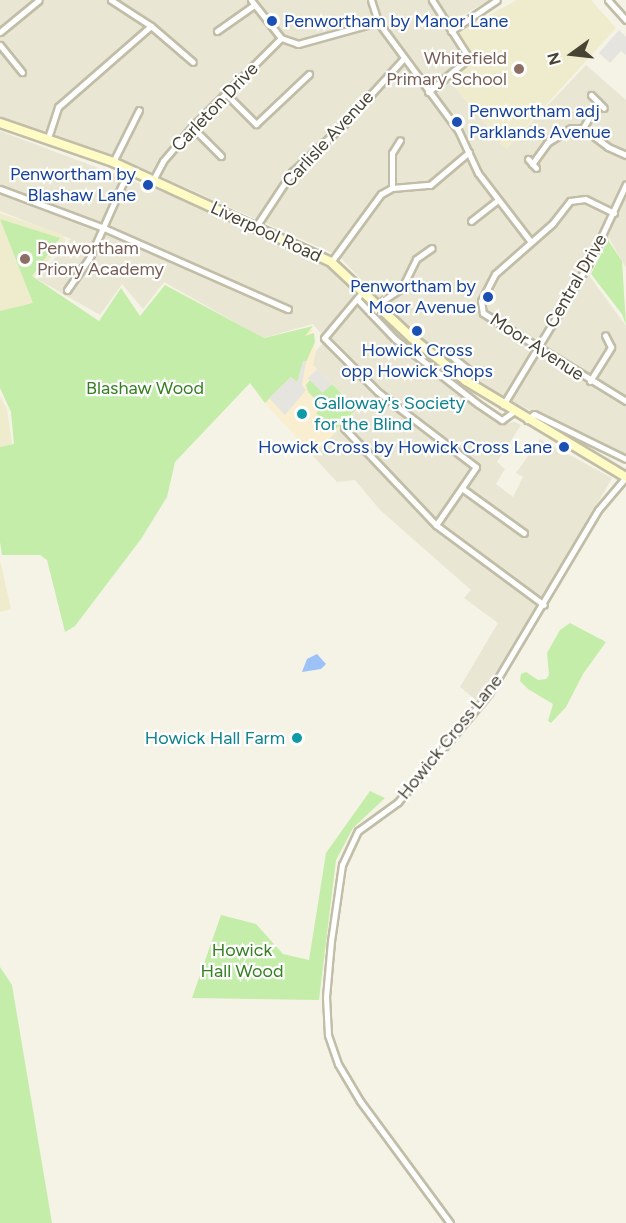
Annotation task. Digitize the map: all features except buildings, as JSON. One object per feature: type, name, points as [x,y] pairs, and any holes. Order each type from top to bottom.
[{"type":"street","points":[[0,32],[39,0]]},
{"type":"street","points":[[111,0],[151,26],[193,62]]},
{"type":"street","points":[[371,0],[378,22],[458,130],[478,173],[531,242]]},
{"type":"street","points":[[428,92],[468,58],[432,0]]},
{"type":"street","points":[[451,31],[497,0]]},
{"type":"street","points":[[608,0],[626,20]]},
{"type":"street","points":[[217,31],[253,2],[281,38],[298,44],[378,22]]},
{"type":"street","points":[[48,138],[58,107],[151,26]]},
{"type":"street","name":"Carleton Drive","points":[[153,180],[163,161],[192,127],[281,38]]},
{"type":"street","points":[[0,45],[22,72]]},
{"type":"street","name":"Carlisle Avenue","points":[[257,225],[292,172],[344,124],[404,58]]},
{"type":"street","points":[[225,93],[256,124],[309,74]]},
{"type":"street","points":[[591,95],[604,108]]},
{"type":"street","points":[[583,128],[598,102]]},
{"type":"street","points":[[113,162],[139,110]]},
{"type":"street","name":"Liverpool Road","points":[[0,123],[113,162],[257,225],[331,261],[412,338],[466,381],[513,412],[626,477]]},
{"type":"street","points":[[192,127],[221,156]]},
{"type":"street","points":[[532,163],[560,132],[583,128],[626,155]]},
{"type":"street","points":[[393,188],[393,153],[400,140]]},
{"type":"street","points":[[331,261],[381,194],[393,188],[430,185],[469,152]]},
{"type":"street","points":[[67,290],[104,228],[129,169]]},
{"type":"street","name":"Central Drive","points":[[503,405],[615,213],[626,184]]},
{"type":"street","points":[[0,189],[104,228],[288,309]]},
{"type":"street","name":"Moor Avenue","points":[[615,213],[578,195],[495,274],[481,301],[483,313],[536,348],[626,401]]},
{"type":"street","points":[[471,221],[498,200]]},
{"type":"street","points":[[378,304],[402,288],[410,268],[421,255],[432,248]]},
{"type":"street","points":[[417,249],[421,255]]},
{"type":"street","points":[[364,290],[324,338],[378,392],[473,464],[475,470],[436,525]]},
{"type":"street","points":[[357,299],[395,339],[478,404],[502,420],[513,412]]},
{"type":"street","points":[[590,381],[611,347],[605,335]]},
{"type":"street","points":[[444,350],[470,370],[466,381]]},
{"type":"street","name":"Liverpool Road","points":[[527,420],[534,414],[626,459]]},
{"type":"street","points":[[344,428],[436,525],[544,605]]},
{"type":"street","name":"Howick Cross Lane","points":[[450,1223],[360,1101],[338,1064],[328,1035],[330,952],[342,864],[358,831],[398,802],[489,693],[544,605],[598,510],[626,477]]},
{"type":"street","points":[[463,489],[524,533]]},
{"type":"shaded area","points":[[0,0],[490,0],[449,23],[469,55],[506,149],[586,65],[626,100],[626,268],[609,238],[588,274],[626,326],[626,456],[486,389],[395,316],[339,256],[140,167],[0,118]]},
{"type":"shaded area","name":"Whitefield Primary School","points":[[517,0],[591,0],[616,28],[506,149],[451,83],[469,55],[455,33]]},
{"type":"shaded area","points":[[619,30],[626,37],[626,55],[621,51],[610,63],[599,53]]},
{"type":"shaded area","points":[[0,131],[170,195],[301,253],[340,275],[358,293],[323,336],[313,324],[263,338],[164,282],[143,309],[122,284],[100,315],[37,279],[71,239],[0,211]]},
{"type":"shaded area","name":"Penwortham Priory Academy","points":[[0,213],[62,234],[66,241],[34,277],[46,307],[0,314]]},
{"type":"shaded area","points":[[356,305],[501,424],[515,422],[521,425],[497,462],[505,469],[496,484],[513,497],[523,477],[516,473],[540,439],[612,478],[517,643],[476,700],[460,687],[498,623],[464,598],[471,590],[380,510],[355,480],[337,482],[313,456],[325,442],[313,365],[316,351]]},
{"type":"shaded area","points":[[312,329],[316,351],[313,365],[358,409],[313,456],[258,395],[280,337]]},
{"type":"shaded area","points":[[303,361],[306,361],[302,385],[306,390],[285,415],[269,398],[291,377],[297,382]]},
{"type":"shaded area","points":[[317,369],[332,384],[323,393],[308,378]]},
{"type":"shaded area","points":[[0,396],[7,409],[13,450],[0,452]]},
{"type":"shaded area","points":[[0,560],[11,609],[0,612]]},
{"type":"green space","name":"Blashaw Wood","points":[[0,219],[60,238],[32,276],[99,321],[121,288],[140,316],[165,285],[264,338],[313,326],[305,336],[314,333],[315,342],[297,382],[291,377],[265,403],[250,383],[175,462],[167,497],[141,539],[75,626],[65,632],[47,560],[40,555],[2,555],[0,447],[14,444],[11,412],[0,388],[0,311],[33,303]]},
{"type":"green space","points":[[608,240],[622,261],[626,325],[622,314],[591,274]]},
{"type":"green space","points":[[310,380],[323,392],[332,384],[357,409],[334,431],[316,413],[323,406],[308,392],[306,385]]},
{"type":"green space","points":[[570,623],[606,642],[583,674],[566,707],[551,723],[548,721],[553,704],[528,689],[520,681],[521,674],[526,672],[538,680],[546,679],[549,675],[547,653],[560,630]]},
{"type":"green space","name":"Howick Hall Wood","points":[[370,791],[385,798],[353,828],[336,860],[319,1000],[192,998],[221,915],[256,924],[283,954],[309,960],[326,853]]},
{"type":"green space","points":[[0,967],[12,985],[52,1223],[0,1223]]},
{"type":"water","points":[[317,654],[326,664],[321,669],[302,672],[307,659]]},
{"type":"place","name":"Penwortham by Manor Lane","points":[[272,21]]},
{"type":"place","name":"Whitefield Primary School","points":[[519,69]]},
{"type":"place","name":"Penwortham adj Parklands Avenue","points":[[457,122]]},
{"type":"place","name":"Penwortham by Blashaw Lane","points":[[148,185]]},
{"type":"place","name":"Penwortham Priory Academy","points":[[25,259]]},
{"type":"place","name":"Penwortham by Moor Avenue","points":[[488,297]]},
{"type":"place","name":"Howick Cross opp Howick Shops","points":[[417,331]]},
{"type":"place","name":"Galloway's Society for the Blind","points":[[302,414]]},
{"type":"place","name":"Howick Cross by Howick Cross Lane","points":[[564,447]]},
{"type":"place","name":"Howick Hall Farm","points":[[297,738]]}]
